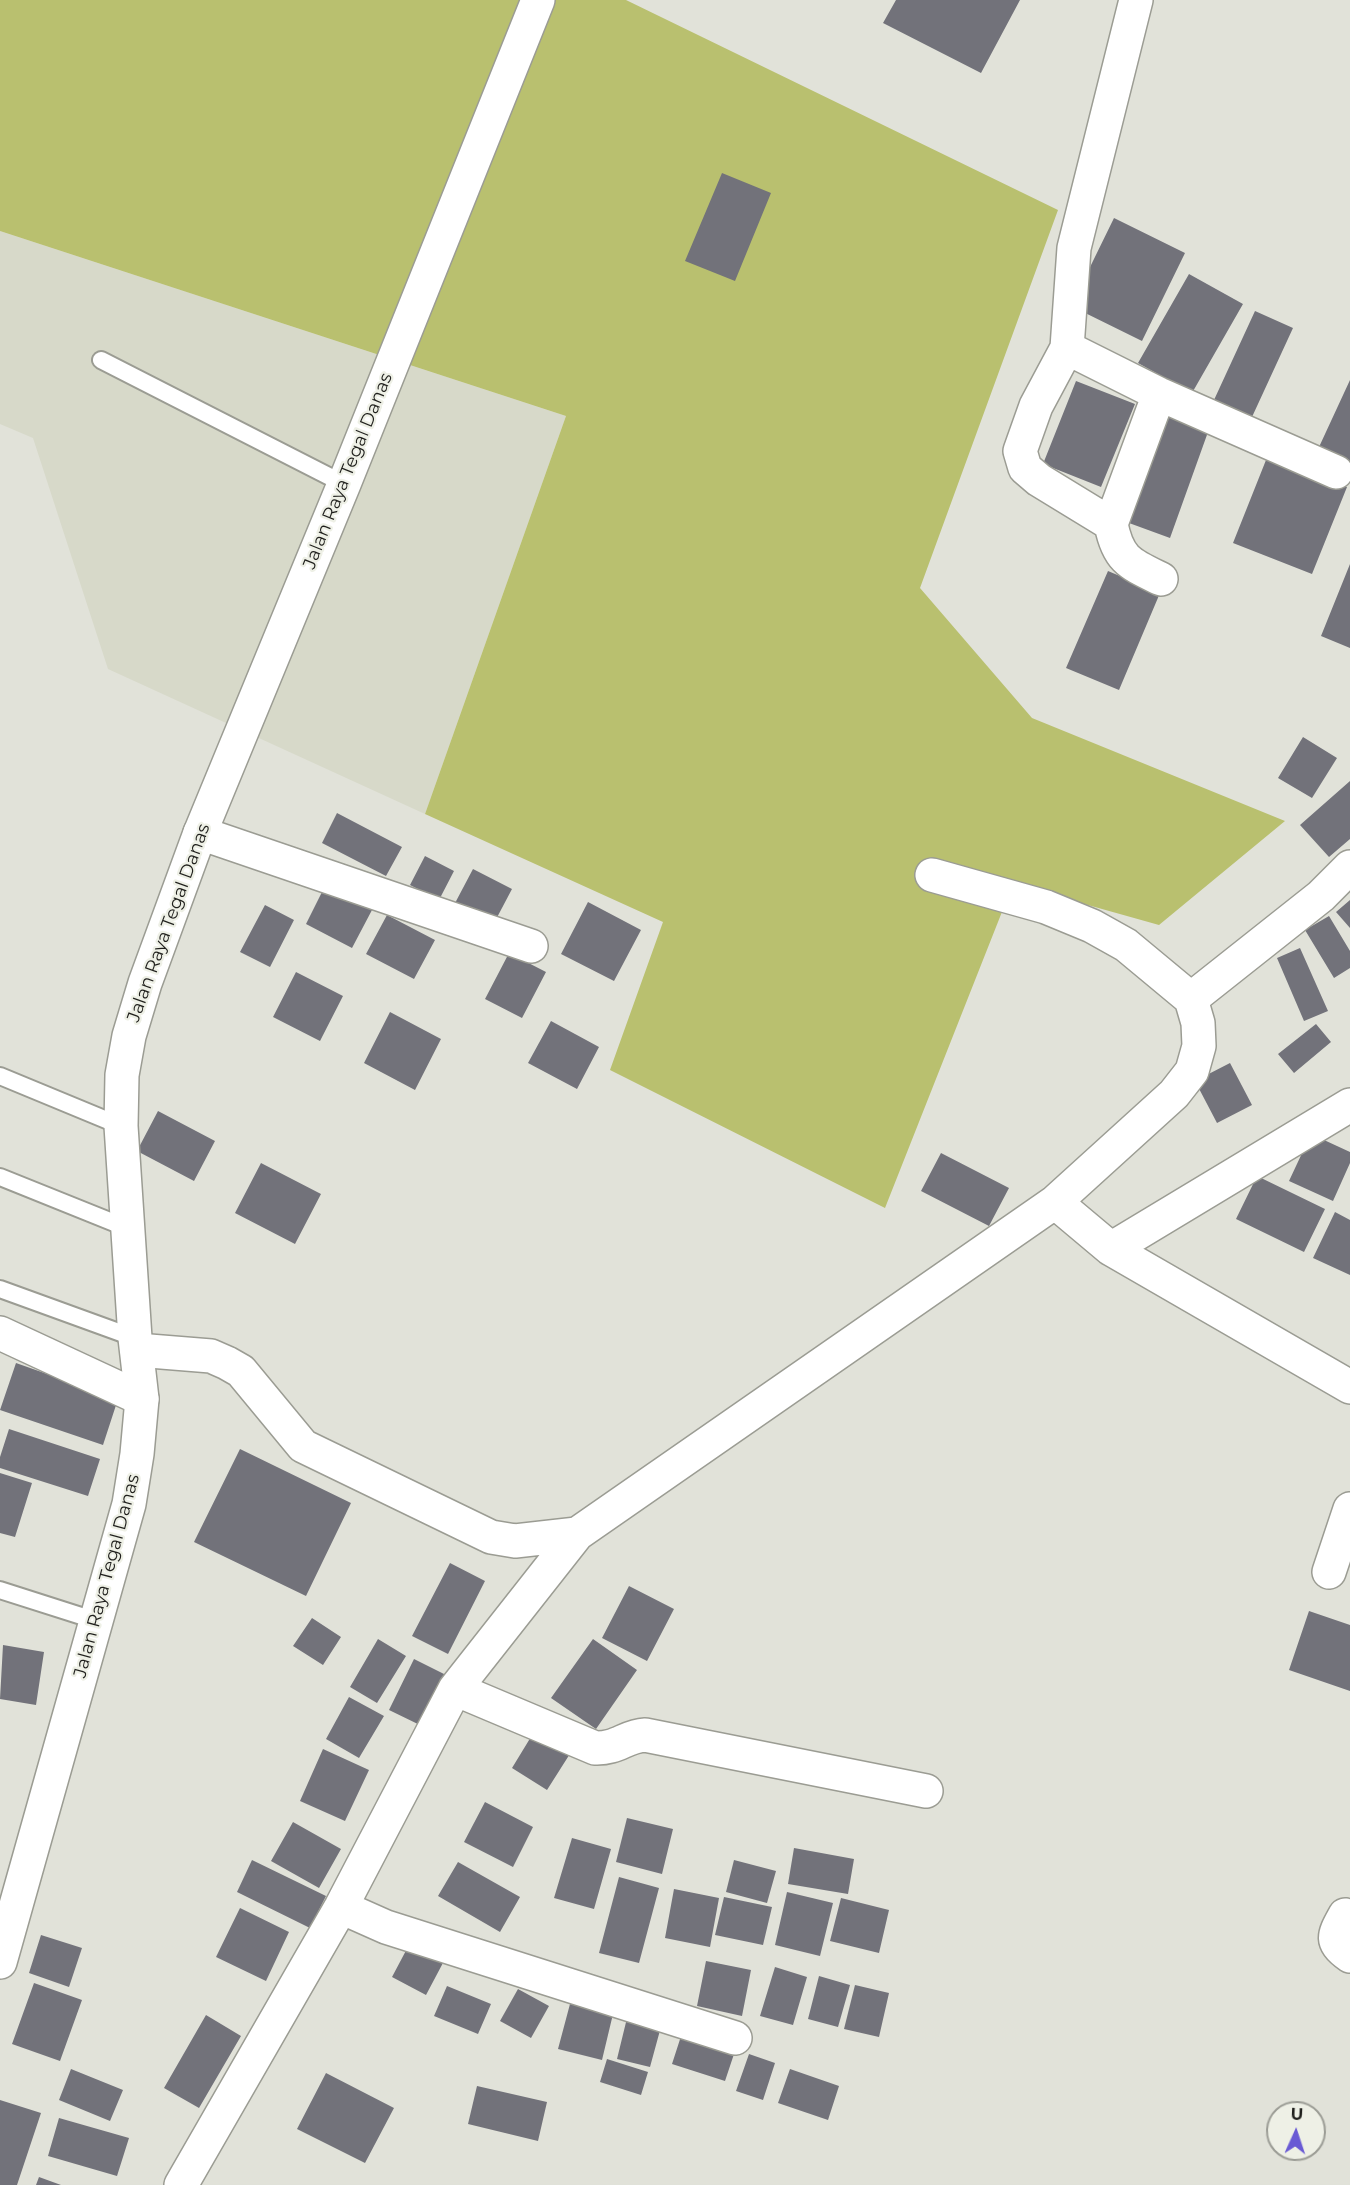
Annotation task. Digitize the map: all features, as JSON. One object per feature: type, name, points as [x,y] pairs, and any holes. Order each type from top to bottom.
[{"type":"street","name":"Jalan Raya Tegal Danas","points":[[0,1962],[129,1504],[138,1454],[142,1399],[121,1126],[122,1076],[129,1036],[145,982],[200,833],[344,484],[538,0]]},
{"type":"street","points":[[1111,524],[1039,480],[1025,468],[1021,459],[1025,431],[1047,383],[1067,348],[1067,317],[1074,248],[1136,0]]},
{"type":"street","points":[[1067,348],[1159,394],[1336,472]]},
{"type":"street","points":[[1159,394],[1111,524],[1117,547],[1129,564],[1161,579]]},
{"type":"street","points":[[200,833],[531,946]]},
{"type":"street","points":[[1191,999],[1321,896],[1350,867]]},
{"type":"street","points":[[932,875],[1046,907],[1092,926],[1126,945],[1191,999],[1198,1023],[1199,1046],[1192,1071],[1080,1224]]},
{"type":"street","points":[[182,2185],[349,1911],[469,1695],[577,1534],[1080,1224],[1342,1118]]},
{"type":"street","points":[[1080,1224],[1350,1387]]},
{"type":"street","points":[[0,1333],[142,1399]]},
{"type":"street","points":[[136,1344],[211,1356],[227,1363],[241,1371],[303,1446],[491,1537],[515,1541],[577,1534]]},
{"type":"street","points":[[1329,1572],[1350,1509]]},
{"type":"street","points":[[469,1695],[595,1748],[614,1748],[637,1736],[645,1735],[926,1791]]},
{"type":"street","points":[[349,1911],[386,1927],[735,2038]]},
{"type":"street","points":[[1345,1915],[1337,1930],[1335,1942],[1337,1948],[1350,1956]]},
{"type":"lane","points":[[101,360],[344,484]]},
{"type":"lane","points":[[0,1076],[121,1126]]},
{"type":"lane","points":[[0,1178],[127,1227]]},
{"type":"lane","points":[[0,1289],[136,1344]]},
{"type":"lane","points":[[0,1590],[97,1621]]},
{"type":"shaded area","points":[[0,231],[566,416],[425,814],[108,669],[33,438],[0,424]]},
{"type":"green space","points":[[0,0],[626,0],[1058,210],[920,588],[1032,718],[1285,821],[1159,925],[1013,884],[885,1208],[610,1070],[663,922],[425,814],[566,416],[0,231]]},
{"type":"building","points":[[896,0],[1020,0],[981,73],[883,23]]},
{"type":"building","points":[[722,173],[771,193],[735,281],[685,261]]},
{"type":"building","points":[[1114,218],[1185,253],[1142,341],[1071,306]]},
{"type":"building","points":[[1189,274],[1243,304],[1192,393],[1138,363]]},
{"type":"building","points":[[1255,311],[1293,328],[1252,417],[1214,400]]},
{"type":"building","points":[[1350,380],[1350,476],[1313,460]]},
{"type":"building","points":[[1076,381],[1135,404],[1101,487],[1043,464]]},
{"type":"building","points":[[1168,417],[1208,432],[1170,538],[1129,523]]},
{"type":"building","points":[[1268,455],[1347,487],[1312,574],[1233,543]]},
{"type":"building","points":[[1350,564],[1350,648],[1321,636]]},
{"type":"building","points":[[1108,571],[1160,593],[1119,690],[1066,668]]},
{"type":"building","points":[[1303,737],[1337,758],[1312,798],[1278,778]]},
{"type":"building","points":[[1350,781],[1350,839],[1329,857],[1300,825]]},
{"type":"building","points":[[337,813],[402,847],[386,876],[322,843]]},
{"type":"building","points":[[425,856],[454,871],[439,900],[410,885]]},
{"type":"building","points":[[473,869],[512,889],[493,925],[454,905]]},
{"type":"building","points":[[325,886],[372,910],[352,948],[306,924]]},
{"type":"building","points":[[1350,900],[1350,928],[1336,912]]},
{"type":"building","points":[[588,902],[641,930],[614,981],[561,954]]},
{"type":"building","points":[[265,905],[294,920],[270,967],[240,952]]},
{"type":"building","points":[[387,915],[435,940],[414,979],[366,954]]},
{"type":"building","points":[[1329,916],[1350,951],[1350,968],[1334,978],[1305,930]]},
{"type":"building","points":[[1300,948],[1328,1011],[1304,1021],[1277,958]]},
{"type":"building","points":[[509,953],[546,972],[522,1018],[485,999]]},
{"type":"building","points":[[296,972],[343,996],[320,1041],[273,1017]]},
{"type":"building","points":[[390,1012],[441,1039],[415,1090],[364,1063]]},
{"type":"building","points":[[551,1021],[599,1047],[577,1089],[528,1063]]},
{"type":"building","points":[[1316,1024],[1331,1042],[1294,1073],[1278,1054]]},
{"type":"building","points":[[1230,1063],[1252,1105],[1217,1123],[1195,1081]]},
{"type":"building","points":[[158,1111],[215,1141],[194,1181],[137,1151]]},
{"type":"building","points":[[1311,1134],[1350,1152],[1350,1163],[1333,1201],[1289,1181]]},
{"type":"building","points":[[941,1153],[1009,1188],[989,1226],[921,1191]]},
{"type":"building","points":[[261,1163],[321,1194],[295,1244],[235,1213]]},
{"type":"building","points":[[1257,1176],[1325,1209],[1304,1252],[1236,1219]]},
{"type":"building","points":[[1335,1212],[1350,1220],[1350,1275],[1313,1258]]},
{"type":"building","points":[[16,1363],[118,1399],[103,1445],[0,1410]]},
{"type":"building","points":[[9,1429],[100,1459],[88,1496],[0,1468],[0,1457]]},
{"type":"building","points":[[240,1449],[351,1503],[306,1596],[194,1542]]},
{"type":"building","points":[[0,1473],[32,1483],[15,1537],[0,1533]]},
{"type":"building","points":[[450,1563],[485,1581],[448,1654],[412,1636]]},
{"type":"building","points":[[629,1586],[674,1609],[647,1661],[602,1638]]},
{"type":"building","points":[[1309,1611],[1350,1625],[1350,1691],[1289,1670]]},
{"type":"building","points":[[312,1618],[341,1637],[323,1665],[293,1646]]},
{"type":"building","points":[[378,1639],[406,1656],[377,1703],[350,1687]]},
{"type":"building","points":[[593,1639],[637,1670],[596,1729],[551,1698]]},
{"type":"building","points":[[3,1645],[44,1652],[36,1705],[0,1699]]},
{"type":"building","points":[[414,1659],[450,1677],[424,1727],[389,1710]]},
{"type":"building","points":[[349,1697],[384,1716],[359,1758],[326,1739]]},
{"type":"building","points":[[537,1727],[573,1749],[547,1790],[512,1768]]},
{"type":"building","points":[[323,1749],[369,1770],[345,1821],[300,1801]]},
{"type":"building","points":[[485,1802],[533,1827],[513,1867],[464,1842]]},
{"type":"building","points":[[627,1818],[673,1829],[662,1874],[616,1862]]},
{"type":"building","points":[[293,1822],[341,1849],[319,1888],[271,1861]]},
{"type":"building","points":[[572,1838],[611,1849],[594,1909],[554,1898]]},
{"type":"building","points":[[794,1848],[854,1859],[848,1894],[788,1884]]},
{"type":"building","points":[[252,1860],[326,1896],[310,1928],[237,1892]]},
{"type":"building","points":[[734,1860],[776,1871],[767,1903],[726,1892]]},
{"type":"building","points":[[458,1862],[520,1897],[500,1932],[438,1896]]},
{"type":"building","points":[[619,1877],[659,1888],[639,1963],[599,1953]]},
{"type":"building","points":[[674,1889],[719,1898],[710,1947],[665,1938]]},
{"type":"building","points":[[787,1892],[833,1903],[820,1956],[775,1945]]},
{"type":"building","points":[[724,1897],[772,1907],[763,1945],[715,1935]]},
{"type":"building","points":[[841,1898],[889,1910],[879,1953],[830,1941]]},
{"type":"building","points":[[240,1908],[289,1932],[266,1981],[216,1957]]},
{"type":"building","points":[[41,1935],[82,1948],[69,1987],[29,1973]]},
{"type":"building","points":[[410,1943],[444,1961],[426,1995],[392,1977]]},
{"type":"building","points":[[706,1961],[751,1970],[742,2016],[697,2006]]},
{"type":"building","points":[[775,1967],[807,1977],[793,2025],[760,2016]]},
{"type":"building","points":[[819,1976],[850,1985],[838,2027],[808,2019]]},
{"type":"building","points":[[34,1983],[82,2000],[60,2061],[12,2044]]},
{"type":"building","points":[[855,1985],[889,1993],[879,2037],[844,2029]]},
{"type":"building","points":[[447,1986],[491,2004],[478,2034],[434,2016]]},
{"type":"building","points":[[518,1989],[549,2006],[531,2038],[500,2021]]},
{"type":"building","points":[[570,2004],[613,2014],[602,2060],[558,2049]]},
{"type":"building","points":[[628,2014],[662,2023],[650,2067],[617,2059]]},
{"type":"building","points":[[206,2015],[241,2036],[199,2108],[164,2088]]},
{"type":"building","points":[[683,2030],[736,2048],[725,2081],[672,2064]]},
{"type":"building","points":[[749,2054],[775,2063],[763,2100],[736,2091]]},
{"type":"building","points":[[607,2059],[648,2072],[641,2095],[600,2082]]},
{"type":"building","points":[[71,2069],[123,2090],[110,2121],[59,2100]]},
{"type":"building","points":[[790,2069],[839,2086],[828,2120],[778,2103]]},
{"type":"building","points":[[326,2073],[394,2108],[365,2163],[297,2129]]},
{"type":"building","points":[[477,2086],[547,2102],[538,2141],[468,2124]]},
{"type":"building","points":[[0,2100],[41,2113],[17,2185],[0,2185]]},
{"type":"building","points":[[59,2118],[129,2138],[117,2176],[48,2156]]},
{"type":"building","points":[[39,2177],[61,2185],[36,2185]]}]
